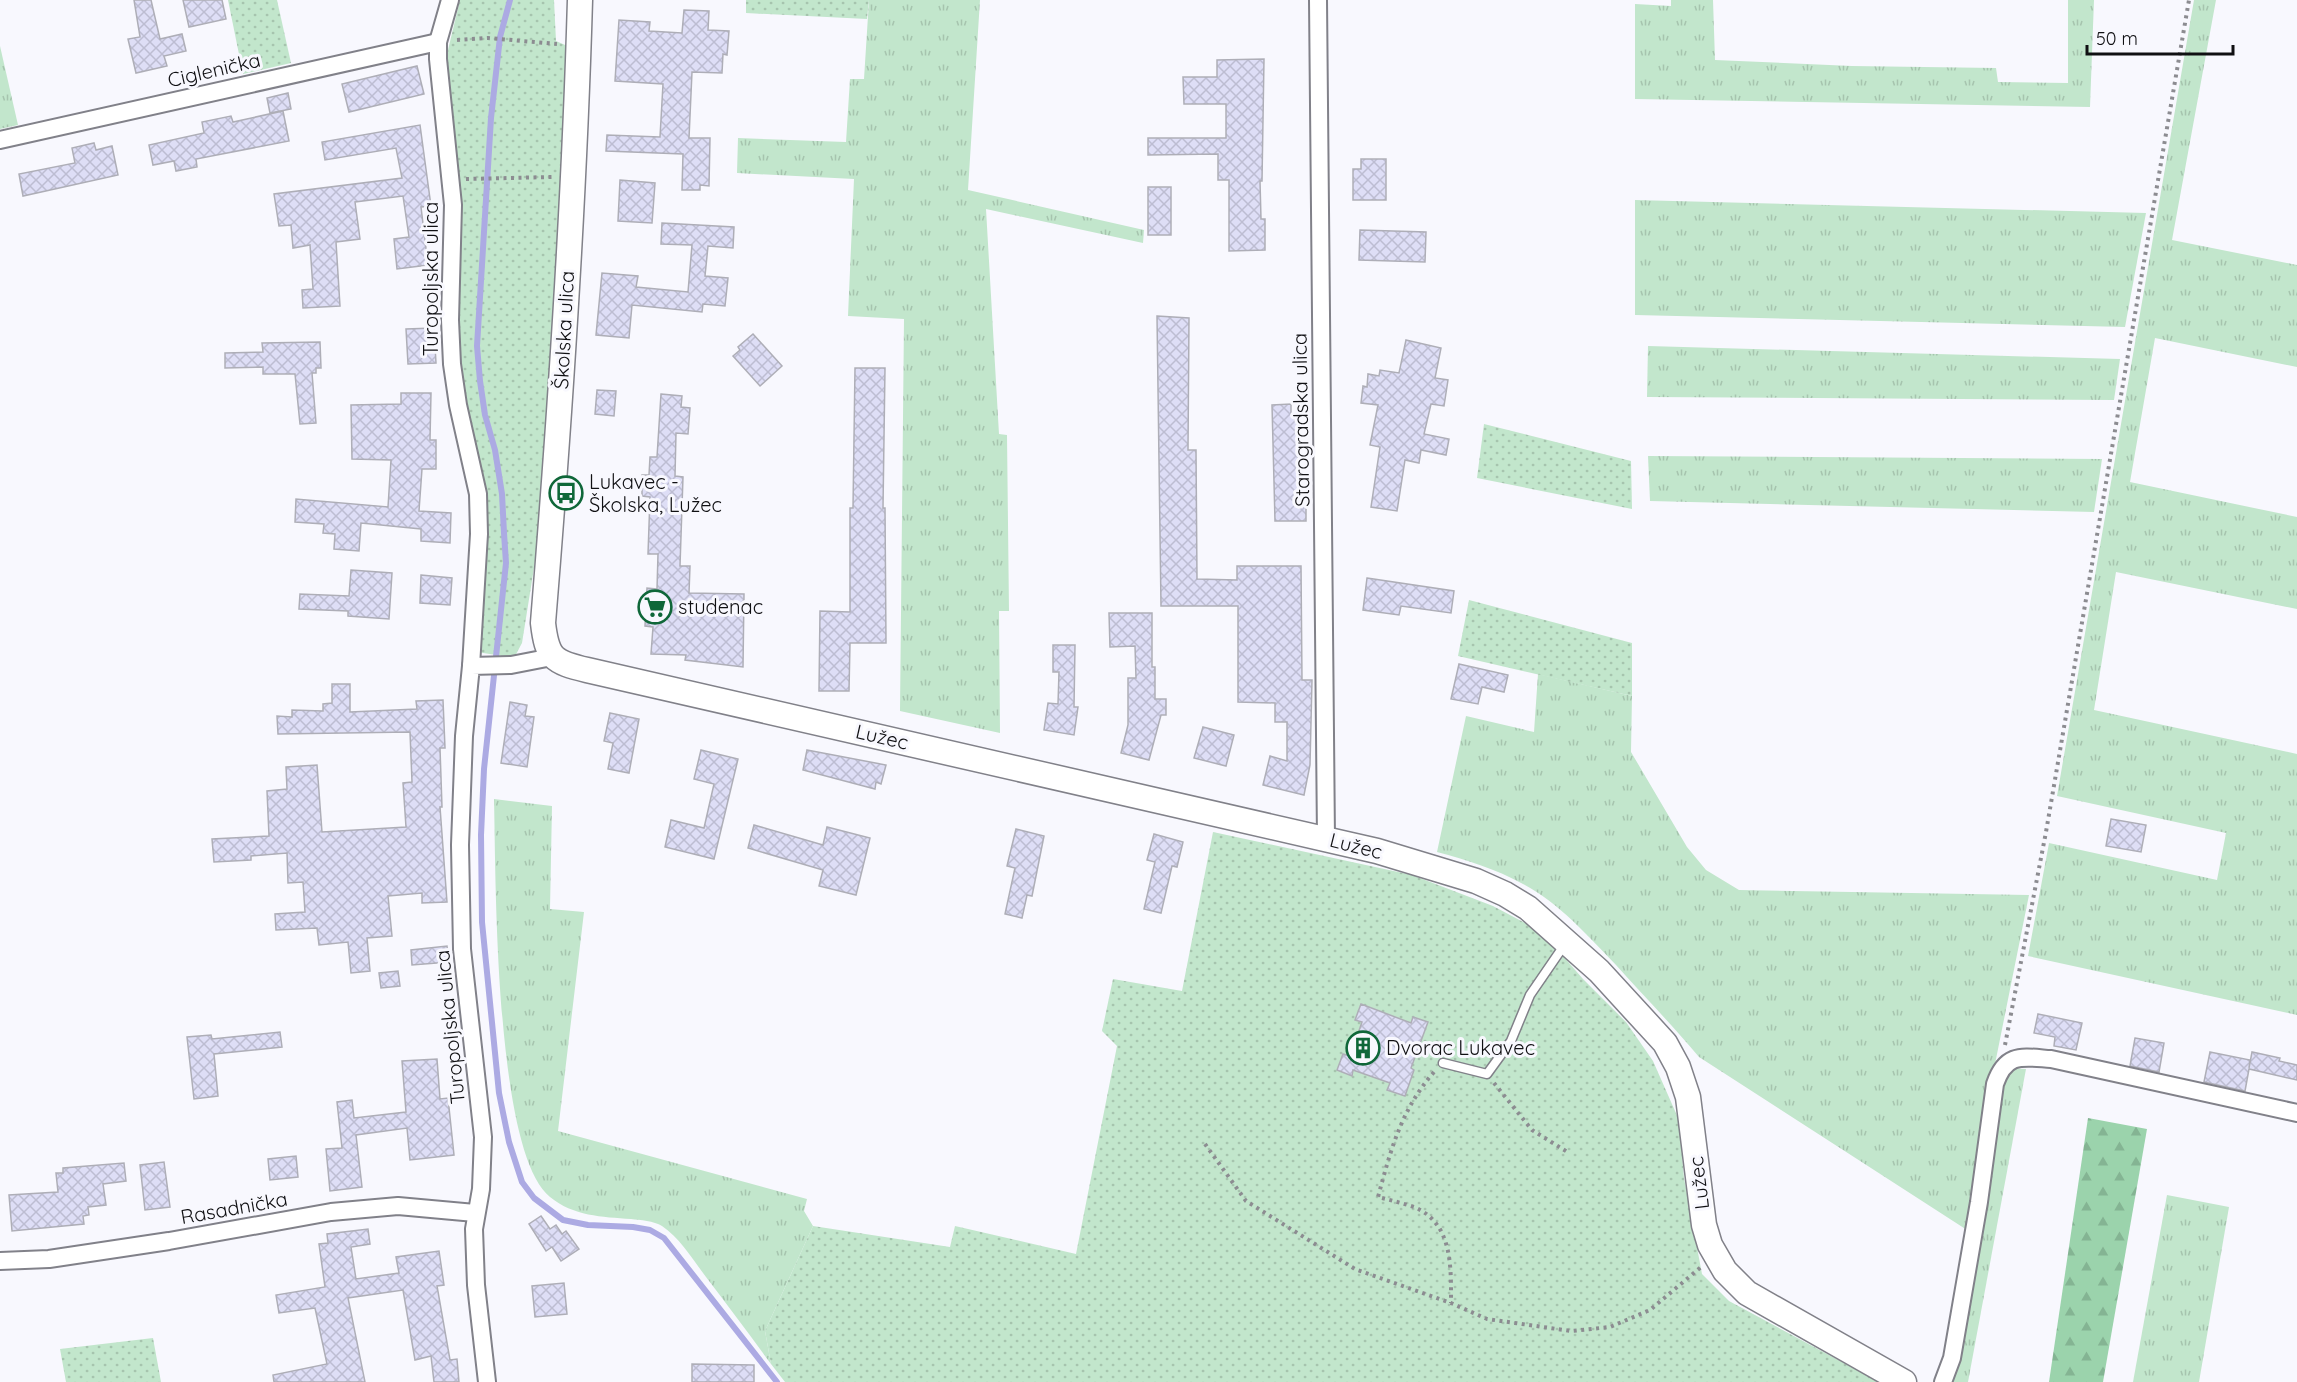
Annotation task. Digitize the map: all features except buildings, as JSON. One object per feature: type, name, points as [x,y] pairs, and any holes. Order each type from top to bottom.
[{"type":"street","name":"Turopoljska ulica","points":[[450,0],[438,42],[453,205],[450,320],[452,364],[458,405],[478,494],[478,666],[464,736],[460,844],[462,950],[483,1137],[481,1189],[474,1229],[476,1285],[487,1382]]},
{"type":"street","name":"Školska ulica","points":[[552,657],[545,642],[543,622],[562,370],[580,0]]},
{"type":"street","name":"Starogradska ulica","points":[[1318,0],[1326,839]]},
{"type":"street","name":"Ciglenička","points":[[0,140],[438,42]]},
{"type":"street","name":"Lužec","points":[[552,657],[575,667],[1377,851],[1476,881],[1505,894],[1528,908],[1567,941],[1646,1020],[1665,1043],[1678,1066],[1688,1097],[1704,1225],[1710,1245],[1725,1271],[1747,1293],[1904,1382]]},
{"type":"street","points":[[478,666],[511,665],[552,657]]},
{"type":"street","points":[[1943,1382],[1952,1358],[1979,1202],[1995,1084],[2000,1069],[2012,1060],[2024,1057],[2051,1059],[2297,1113]]},
{"type":"street","name":"Rasadnička","points":[[0,1261],[49,1259],[330,1212],[398,1206],[476,1213]]},
{"type":"lane","points":[[1443,1063],[1487,1074],[1511,1041],[1530,994],[1567,941]]},
{"type":"path","points":[[2000,1069],[2046,832],[2189,0]]},
{"type":"path","points":[[438,42],[488,38],[579,45]]},
{"type":"path","points":[[479,179],[573,177]]},
{"type":"path","points":[[1443,1063],[1418,1090],[1393,1140],[1378,1197],[1415,1208],[1433,1218],[1446,1236],[1451,1303]]},
{"type":"path","points":[[1487,1074],[1532,1130],[1569,1154]]},
{"type":"path","points":[[1205,1144],[1246,1201],[1355,1269],[1451,1303],[1487,1319],[1571,1331],[1610,1327],[1650,1310],[1716,1255]]},
{"type":"green space","points":[[228,0],[277,0],[291,63],[243,74]]},
{"type":"green space","points":[[460,0],[554,0],[556,41],[572,48],[549,413],[538,543],[522,643],[514,658],[477,652],[466,407],[457,349],[461,253],[458,184],[447,89],[448,50]]},
{"type":"green space","points":[[746,0],[869,0],[867,19],[746,13]]},
{"type":"green space","points":[[869,0],[980,0],[968,190],[1144,230],[1143,243],[986,209],[999,434],[1007,435],[1009,611],[999,611],[1000,733],[900,711],[904,319],[848,316],[854,179],[737,173],[738,138],[846,142],[850,79],[864,79]]},
{"type":"green space","points":[[1671,0],[1713,0],[1715,60],[1852,66],[1996,68],[1998,82],[2068,83],[2068,0],[2094,0],[2090,107],[1635,99],[1635,4],[1671,6]]},
{"type":"green space","points":[[2194,0],[2216,0],[2172,240],[2297,265],[2297,367],[2155,338],[2130,482],[2297,517],[2297,609],[2116,572],[2094,710],[2297,754],[2297,1015],[2028,956],[2049,843],[2217,880],[2226,833],[2057,796]]},
{"type":"green space","points":[[0,46],[18,125],[0,129]]},
{"type":"green space","points":[[1635,200],[2146,213],[2125,327],[1635,315]]},
{"type":"green space","points":[[1648,346],[2120,359],[2114,400],[1647,397]]},
{"type":"green space","points":[[1484,424],[1631,461],[1632,509],[1477,478]]},
{"type":"green space","points":[[1648,456],[2102,459],[2094,512],[1650,501]]},
{"type":"green space","points":[[1469,600],[1632,643],[1632,696],[1458,656]]},
{"type":"green space","points":[[1538,674],[1632,696],[1631,752],[1687,847],[1706,870],[1739,890],[2029,895],[1995,1064],[1967,1230],[1699,1057],[1595,943],[1549,901],[1502,874],[1437,852],[1466,716],[1534,732]]},
{"type":"green space","points":[[494,799],[552,806],[550,909],[584,912],[558,1131],[807,1199],[804,1211],[813,1226],[765,1331],[771,1364],[686,1250],[669,1231],[651,1222],[599,1216],[568,1208],[550,1197],[532,1170],[518,1127],[508,1071],[498,946]]},
{"type":"green space","points":[[1213,832],[1412,875],[1493,906],[1542,932],[1583,979],[1626,1022],[1653,1061],[1679,1120],[1684,1178],[1702,1274],[1729,1301],[1879,1382],[785,1382],[771,1364],[765,1331],[813,1226],[950,1247],[955,1226],[1076,1254],[1117,1046],[1102,1031],[1113,979],[1182,991]]},
{"type":"green space","points":[[2008,1068],[2026,1069],[1968,1382],[1952,1382],[2003,1081]]},
{"type":"green space","points":[[2088,1118],[2147,1129],[2103,1382],[2049,1382]]},
{"type":"green space","points":[[2167,1195],[2229,1207],[2199,1382],[2133,1382]]},
{"type":"green space","points":[[153,1338],[161,1382],[66,1382],[60,1349]]},
{"type":"waterway","points":[[510,0],[500,37],[491,118],[477,346],[485,415],[495,450],[502,494],[506,563],[484,769],[481,835],[482,922],[499,1093],[509,1142],[522,1182],[534,1198],[563,1220],[588,1225],[650,1230],[664,1238],[777,1382]]},
{"type":"place","name":"Lukavec - Školska, Lužec","points":[[566,493]]},
{"type":"place","name":"studenac","points":[[655,607]]},
{"type":"place","name":"Dvorac Lukavec","points":[[1363,1048]]}]
